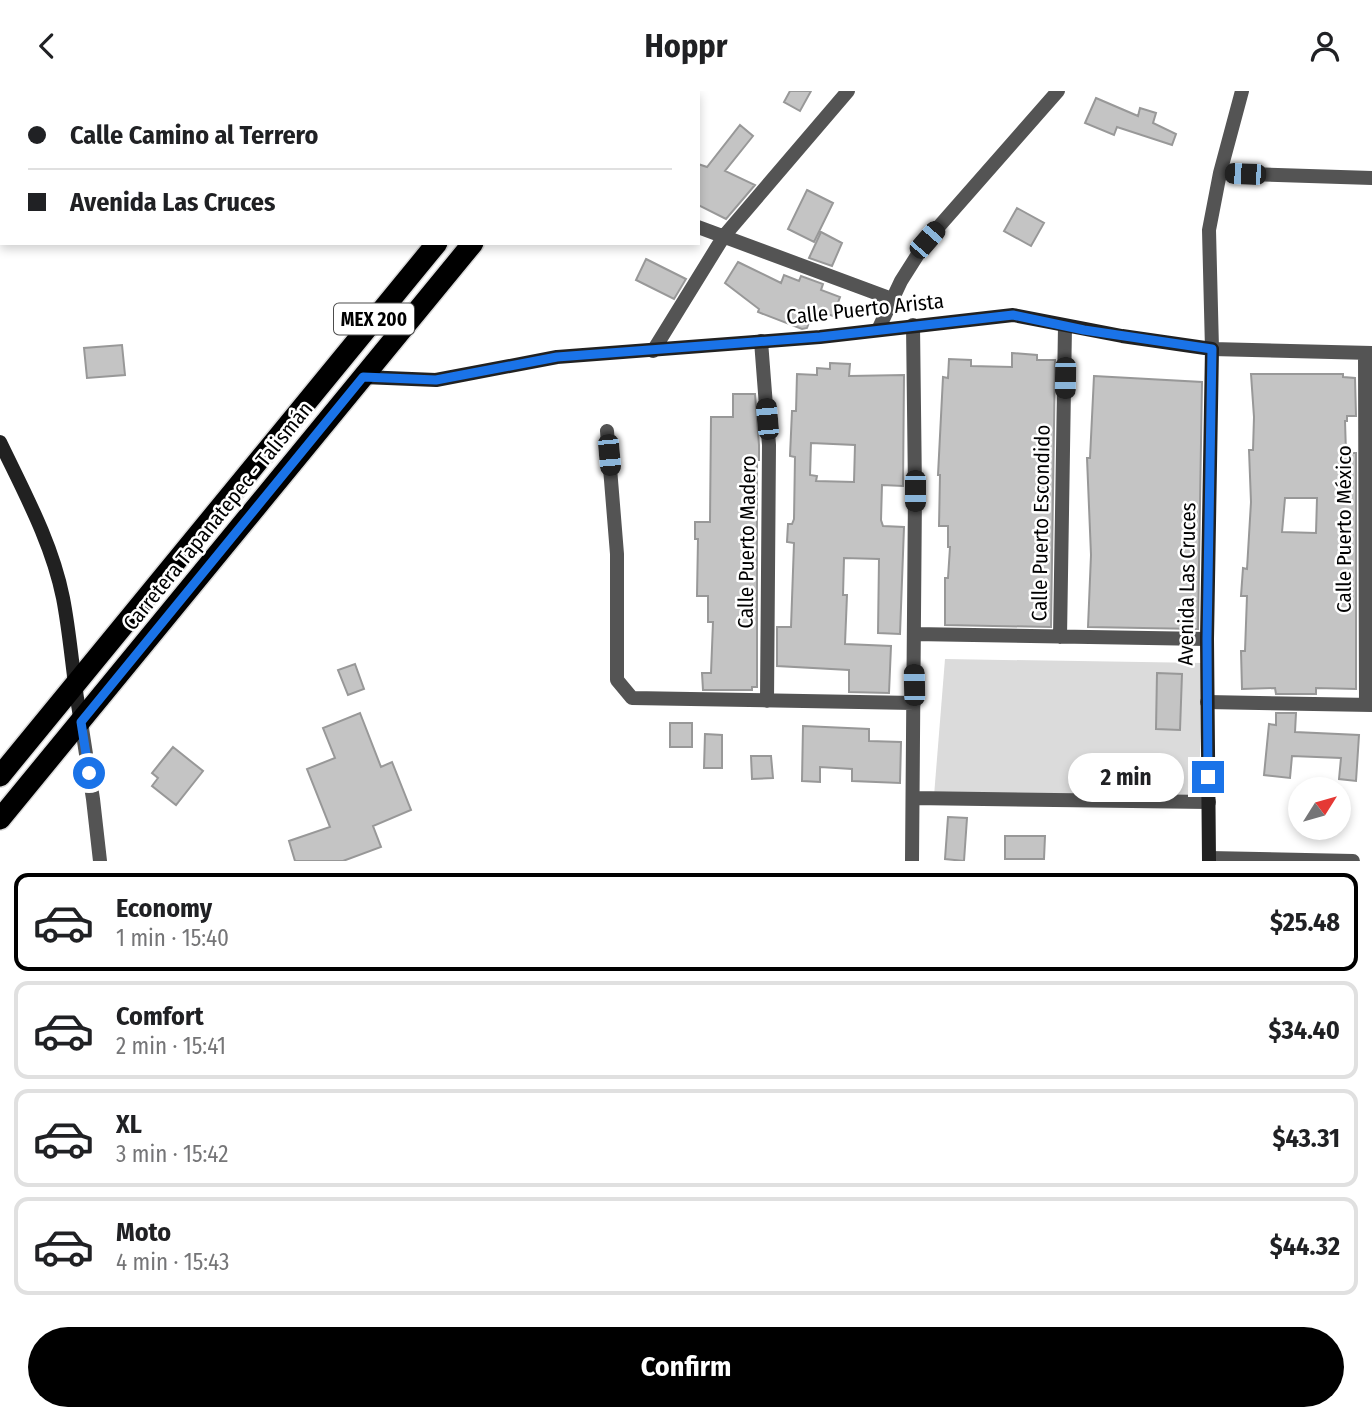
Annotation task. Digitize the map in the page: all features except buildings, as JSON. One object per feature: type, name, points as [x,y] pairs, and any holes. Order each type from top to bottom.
[{"type":"highway","name":"Carretera Tapanatepec - Talismán","points":[[0,776],[435,245]]},
{"type":"highway","name":"Carretera Tapanatepec - Talismán","points":[[0,819],[471,245]]},
{"type":"street","points":[[653,351],[724,236],[848,91]]},
{"type":"street","points":[[878,330],[901,281],[927,240],[1058,91]]},
{"type":"street","points":[[1212,349],[1209,230],[1220,173],[1242,91]]},
{"type":"street","points":[[1220,173],[1372,178]]},
{"type":"street","points":[[700,228],[892,299]]},
{"type":"street","name":"Calle Puerto Arista","points":[[363,377],[436,380],[557,357],[653,351],[1013,315],[1212,349],[1368,353]]},
{"type":"street","points":[[912,861],[913,325]]},
{"type":"street","name":"Calle Puerto Escondido","points":[[1060,637],[1065,326]]},
{"type":"street","name":"Calle Puerto Madero","points":[[761,341],[769,445],[767,701]]},
{"type":"street","name":"Avenida Las Cruces","points":[[1209,859],[1207,639],[1212,349]]},
{"type":"street","name":"Calle Puerto México","points":[[1368,353],[1369,704]]},
{"type":"street","points":[[607,431],[617,554],[617,680],[632,698],[914,703]]},
{"type":"street","points":[[0,442],[45,536],[63,597],[100,861]]},
{"type":"street","points":[[914,633],[1207,639]]},
{"type":"street","points":[[1207,702],[1369,704]]},
{"type":"street","points":[[913,799],[1209,802]]},
{"type":"street","points":[[1209,859],[1353,861]]},
{"type":"shaded area","points":[[945,659],[1204,663],[1198,801],[934,796]]},
{"type":"route","points":[[89,773],[81,722],[363,377],[436,380],[557,357],[820,337],[1013,315],[1084,330],[1212,349],[1207,639],[1208,777]]}]
